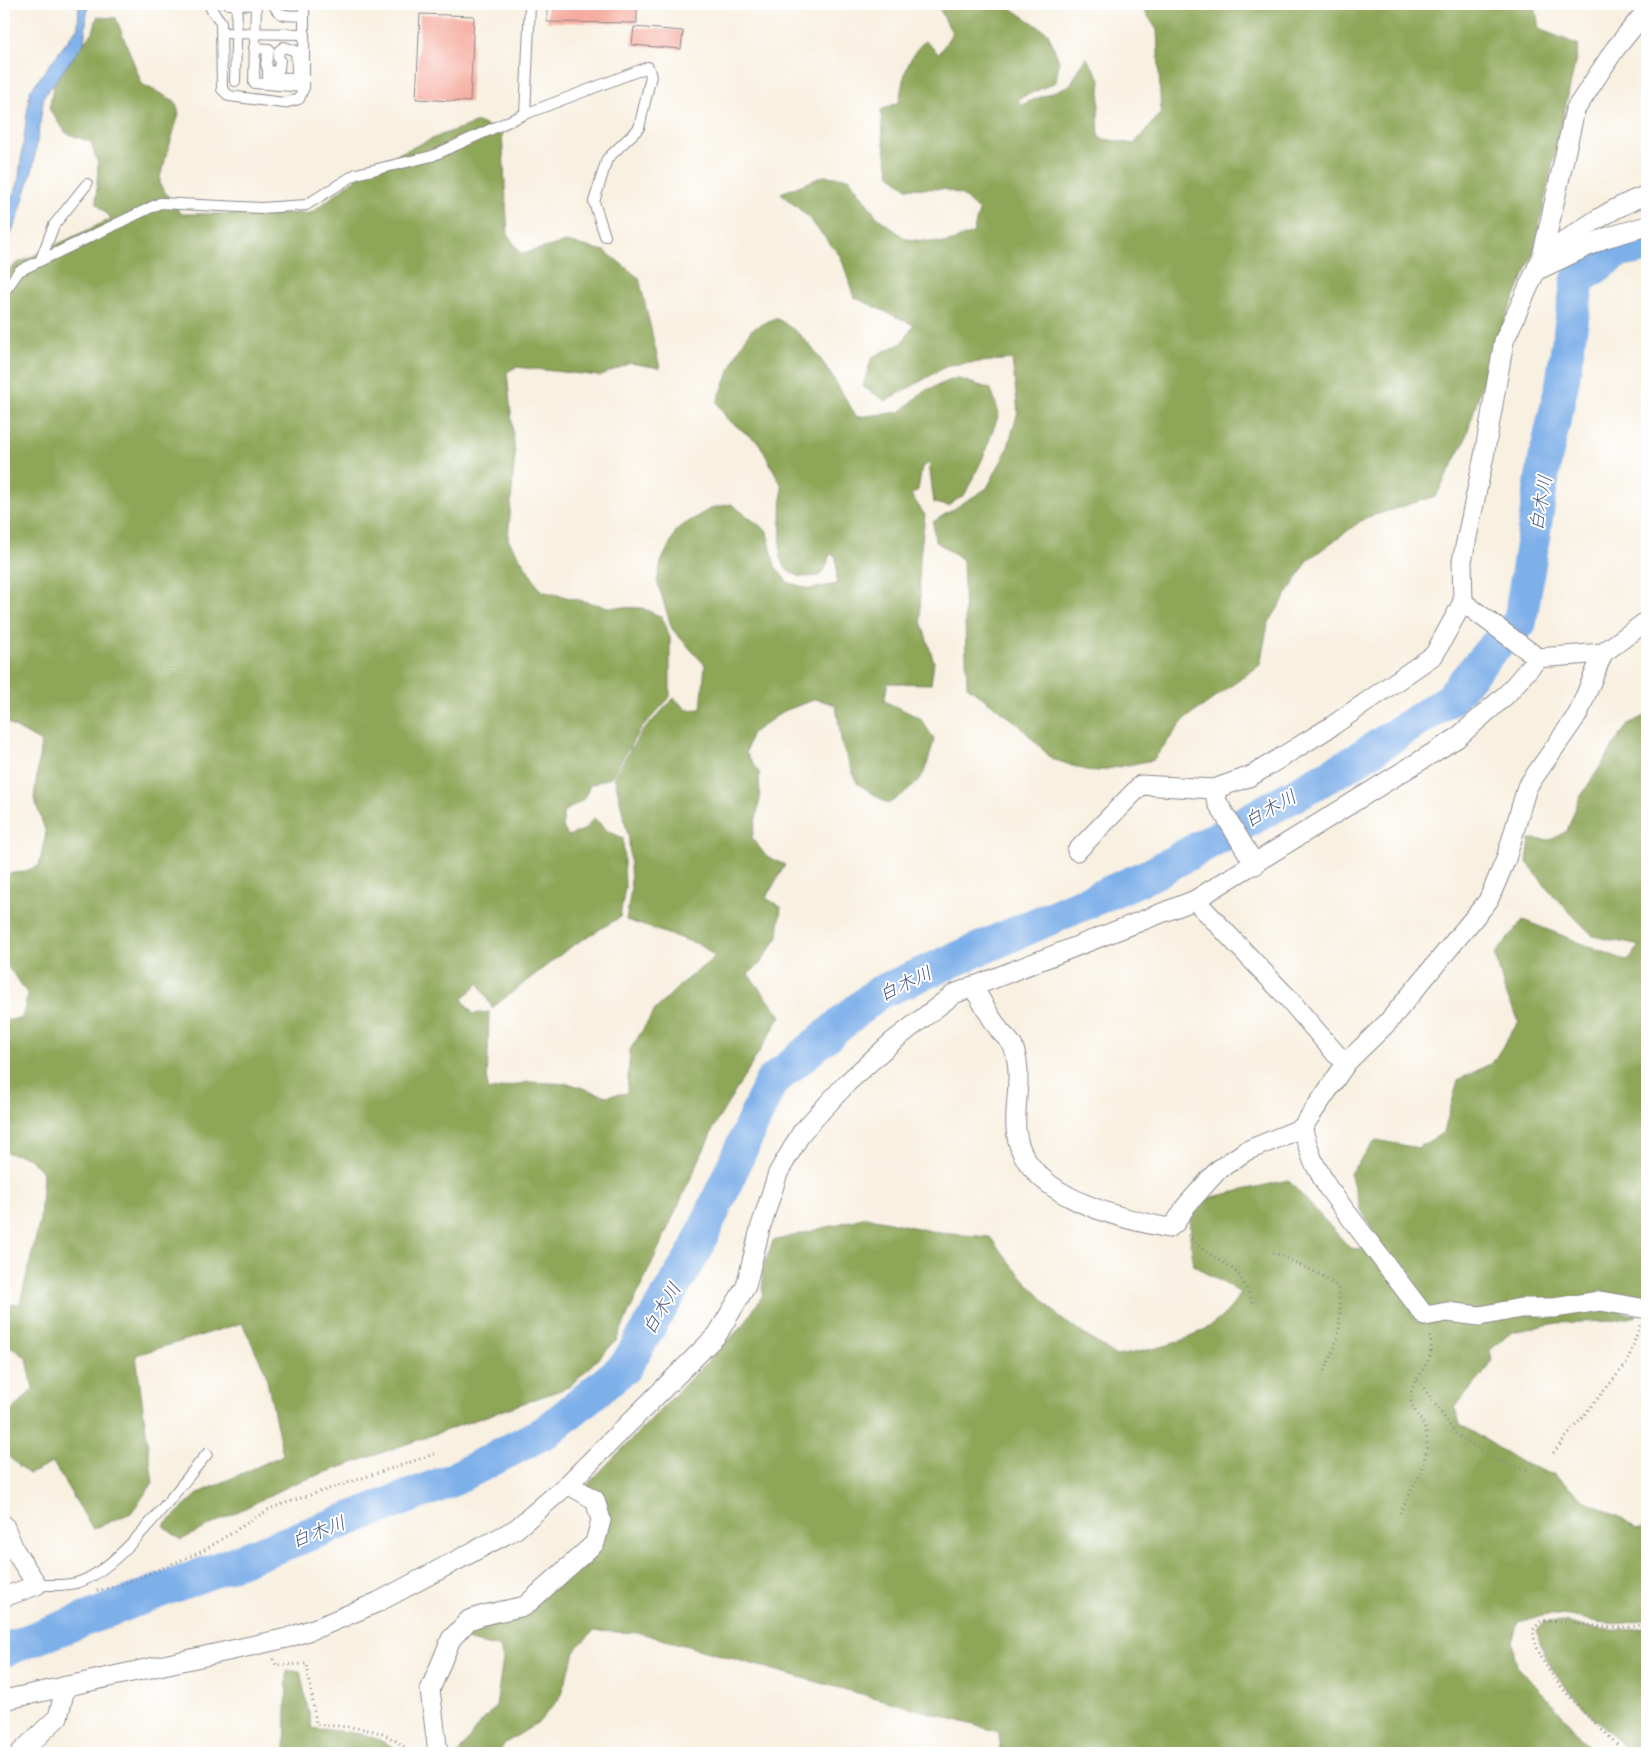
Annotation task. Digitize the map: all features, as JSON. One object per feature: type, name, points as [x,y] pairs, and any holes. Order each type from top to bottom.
[{"type":"street","points":[[1076,851],[1141,786],[1216,796],[1339,721],[1434,655],[1463,602],[1462,560],[1484,456],[1504,341],[1539,264],[1575,110],[1615,49],[1647,10]]},
{"type":"street","points":[[1539,264],[1581,230],[1629,202],[1647,196]]},
{"type":"street","points":[[1539,264],[1605,238],[1647,226]]},
{"type":"street","points":[[1463,602],[1531,653],[1603,653]]},
{"type":"street","points":[[972,986],[1000,1031],[1014,1047],[1018,1066],[1016,1129],[1019,1146],[1036,1172],[1056,1191],[1081,1203],[1144,1224],[1169,1228],[1178,1220],[1186,1206],[1218,1170],[1246,1151],[1302,1128],[1347,1062],[1388,1022],[1488,901],[1506,860],[1527,787],[1578,714],[1603,653],[1647,621]]},
{"type":"street","points":[[4,1700],[266,1642],[322,1626],[387,1598],[516,1529],[568,1484],[718,1335],[746,1286],[760,1229],[778,1173],[802,1132],[847,1083],[892,1042],[954,994],[1195,900],[1255,865],[1458,738],[1507,694],[1531,653]]},
{"type":"street","points":[[1216,796],[1255,865]]},
{"type":"street","points":[[1195,900],[1288,998],[1336,1054],[1347,1062]]},
{"type":"street","points":[[1302,1128],[1313,1161],[1328,1188],[1425,1316],[1447,1312],[1480,1316],[1522,1308],[1554,1308],[1600,1301],[1646,1310]]},
{"type":"street","points":[[438,1753],[430,1690],[451,1639],[469,1620],[484,1614],[525,1606],[595,1543],[601,1520],[595,1500],[568,1484]]},
{"type":"street","points":[[4,1525],[16,1550],[37,1585],[4,1597]]},
{"type":"street","points":[[20,1753],[58,1717],[66,1686]]},
{"type":"lane","points":[[212,4],[211,9],[222,22],[221,80],[222,89],[229,96],[284,103],[299,99],[296,51],[292,51],[290,60],[285,62],[275,59]]},
{"type":"lane","points":[[235,81],[236,33],[233,4],[256,4],[254,83]]},
{"type":"lane","points":[[274,4],[280,14],[304,15]]},
{"type":"lane","points":[[298,84],[304,34],[304,4]]},
{"type":"lane","points":[[525,114],[530,4]]},
{"type":"lane","points":[[222,33],[304,34]]},
{"type":"lane","points":[[254,48],[269,49],[280,67],[277,71],[268,70],[268,77],[298,84]]},
{"type":"lane","points":[[4,292],[19,271],[160,203],[261,208],[306,205],[356,174],[432,156],[525,114],[648,67],[651,76],[639,128],[607,159],[594,202],[605,236]]},
{"type":"lane","points":[[221,80],[298,84]]},
{"type":"lane","points":[[41,259],[54,225],[87,184]]},
{"type":"lane","points":[[37,1585],[76,1583],[107,1566],[147,1525],[207,1454]]},
{"type":"path","points":[[1178,1220],[1198,1247],[1234,1270],[1244,1284],[1253,1303]]},
{"type":"path","points":[[1273,1252],[1321,1275],[1338,1287],[1342,1321],[1338,1344],[1322,1375]]},
{"type":"path","points":[[1553,1453],[1627,1363],[1646,1310]]},
{"type":"path","points":[[1400,1513],[1426,1459],[1424,1427],[1413,1407],[1411,1395],[1432,1354],[1432,1344],[1425,1316]]},
{"type":"path","points":[[1417,1380],[1456,1434],[1496,1460],[1530,1470]]},
{"type":"path","points":[[95,1591],[121,1585],[203,1552],[271,1508],[438,1453]]},
{"type":"path","points":[[1622,1753],[1580,1708],[1549,1670],[1537,1652],[1533,1630],[1542,1620],[1565,1620],[1602,1628],[1626,1628],[1647,1623]]},
{"type":"path","points":[[266,1642],[276,1665],[307,1664],[316,1724],[379,1731],[409,1753]]},
{"type":"green space","points":[[937,4],[1005,4],[1048,33],[1059,61],[1056,82],[1018,99],[1021,105],[1070,85],[1086,57],[1101,80],[1098,116],[1099,138],[1134,144],[1161,113],[1157,30],[1140,4],[1535,4],[1539,29],[1579,45],[1533,254],[1493,349],[1464,443],[1436,496],[1365,518],[1309,559],[1268,624],[1260,665],[1184,720],[1153,760],[1092,772],[1052,759],[1017,723],[967,686],[963,560],[935,541],[933,522],[987,488],[1007,450],[1018,412],[1012,359],[949,365],[886,401],[863,387],[872,357],[902,343],[914,325],[854,297],[841,257],[807,216],[781,193],[824,176],[849,178],[877,217],[906,239],[946,243],[973,233],[979,211],[962,195],[944,189],[907,188],[890,175],[883,139],[881,110],[899,102],[904,77],[914,54],[925,41],[939,54],[952,33]]},
{"type":"green space","points":[[97,17],[116,18],[142,84],[175,101],[179,114],[160,177],[160,185],[181,214],[311,213],[375,164],[441,135],[478,122],[502,133],[508,235],[521,254],[566,242],[605,251],[639,278],[660,368],[630,363],[600,376],[516,367],[507,372],[515,454],[508,539],[541,591],[608,607],[642,608],[662,617],[670,638],[670,697],[640,730],[610,778],[590,785],[585,798],[563,813],[563,827],[568,836],[584,830],[594,818],[608,831],[623,838],[625,887],[620,917],[569,948],[492,1008],[479,983],[462,999],[473,1014],[489,1012],[487,1091],[528,1082],[571,1084],[606,1096],[627,1093],[630,1050],[655,1010],[683,982],[715,957],[701,945],[626,920],[631,890],[629,840],[614,775],[641,733],[674,698],[687,710],[701,709],[705,665],[672,629],[657,581],[661,562],[677,529],[711,508],[731,504],[767,531],[775,566],[787,582],[810,589],[837,584],[836,556],[830,554],[826,567],[819,576],[800,577],[786,569],[780,558],[782,486],[759,443],[727,419],[717,402],[737,353],[751,330],[775,318],[789,326],[801,336],[822,361],[857,417],[900,412],[924,391],[956,378],[991,389],[999,414],[982,460],[965,494],[948,506],[934,503],[929,463],[922,467],[918,490],[911,495],[925,515],[919,566],[921,621],[934,662],[931,684],[888,683],[884,701],[920,718],[934,739],[928,763],[920,778],[909,790],[888,804],[857,783],[842,745],[836,705],[816,699],[784,711],[751,734],[746,753],[759,772],[760,799],[752,838],[766,856],[785,865],[766,898],[781,907],[778,937],[759,965],[748,974],[781,1016],[716,1123],[616,1341],[569,1387],[293,1484],[181,1540],[163,1526],[199,1493],[283,1455],[265,1371],[242,1323],[136,1355],[153,1483],[131,1513],[93,1529],[53,1463],[29,1474],[4,1453],[4,1418],[33,1389],[27,1359],[12,1347],[4,1349],[4,1306],[20,1303],[40,1220],[43,1173],[28,1157],[4,1152],[4,1021],[22,1018],[28,995],[4,963],[4,874],[23,872],[39,866],[46,833],[34,798],[41,742],[4,721],[4,275],[16,264],[111,219],[96,203],[98,164],[91,142],[66,133],[49,109],[55,77],[93,32]]},
{"type":"green space","points":[[1647,715],[1647,1304],[1427,1312],[1380,1243],[1360,1208],[1350,1173],[1376,1140],[1418,1148],[1444,1132],[1458,1080],[1492,1063],[1519,1021],[1505,992],[1495,954],[1523,920],[1627,961],[1640,946],[1593,936],[1549,891],[1527,862],[1530,839],[1551,840],[1567,831],[1579,799],[1628,724]]},
{"type":"green space","points":[[1288,1180],[1350,1248],[1368,1250],[1424,1321],[1601,1305],[1637,1316],[1611,1321],[1557,1323],[1512,1332],[1490,1350],[1492,1360],[1488,1367],[1455,1408],[1460,1424],[1523,1463],[1555,1476],[1588,1502],[1619,1517],[1637,1530],[1647,1527],[1647,1618],[1619,1624],[1561,1615],[1548,1615],[1518,1622],[1512,1642],[1516,1666],[1552,1702],[1593,1753],[1000,1753],[999,1732],[640,1633],[594,1631],[577,1647],[559,1699],[539,1722],[504,1744],[499,1753],[459,1753],[477,1727],[496,1706],[503,1659],[500,1648],[470,1641],[462,1637],[474,1622],[515,1616],[601,1542],[587,1485],[744,1324],[763,1295],[762,1271],[773,1241],[866,1217],[940,1233],[990,1237],[1013,1267],[1060,1318],[1116,1356],[1170,1344],[1203,1331],[1230,1308],[1241,1293],[1194,1266],[1190,1238],[1192,1205],[1203,1199]]},
{"type":"green space","points":[[1565,1622],[1606,1630],[1626,1630],[1647,1626],[1647,1753],[1626,1753],[1623,1745],[1597,1721],[1559,1678],[1541,1646],[1537,1630],[1543,1623]]},
{"type":"green space","points":[[287,1671],[300,1671],[312,1728],[369,1736],[380,1740],[398,1753],[285,1753]]},
{"type":"water","points":[[79,4],[88,4],[84,43],[44,96],[33,167],[18,217],[4,250],[4,213],[18,184],[30,91],[78,27]]},
{"type":"building","points":[[547,4],[637,4],[637,23],[547,22]]},
{"type":"building","points":[[420,14],[474,16],[470,102],[416,99]]},
{"type":"building","points":[[634,27],[683,31],[681,49],[632,45]]},
{"type":"waterway","name":"白木川","points":[[4,1650],[450,1481],[547,1431],[625,1367],[695,1251],[771,1082],[878,993],[1152,874],[1350,764],[1449,700],[1492,649],[1520,622],[1545,460],[1562,384],[1578,279],[1619,251],[1647,246]]}]
